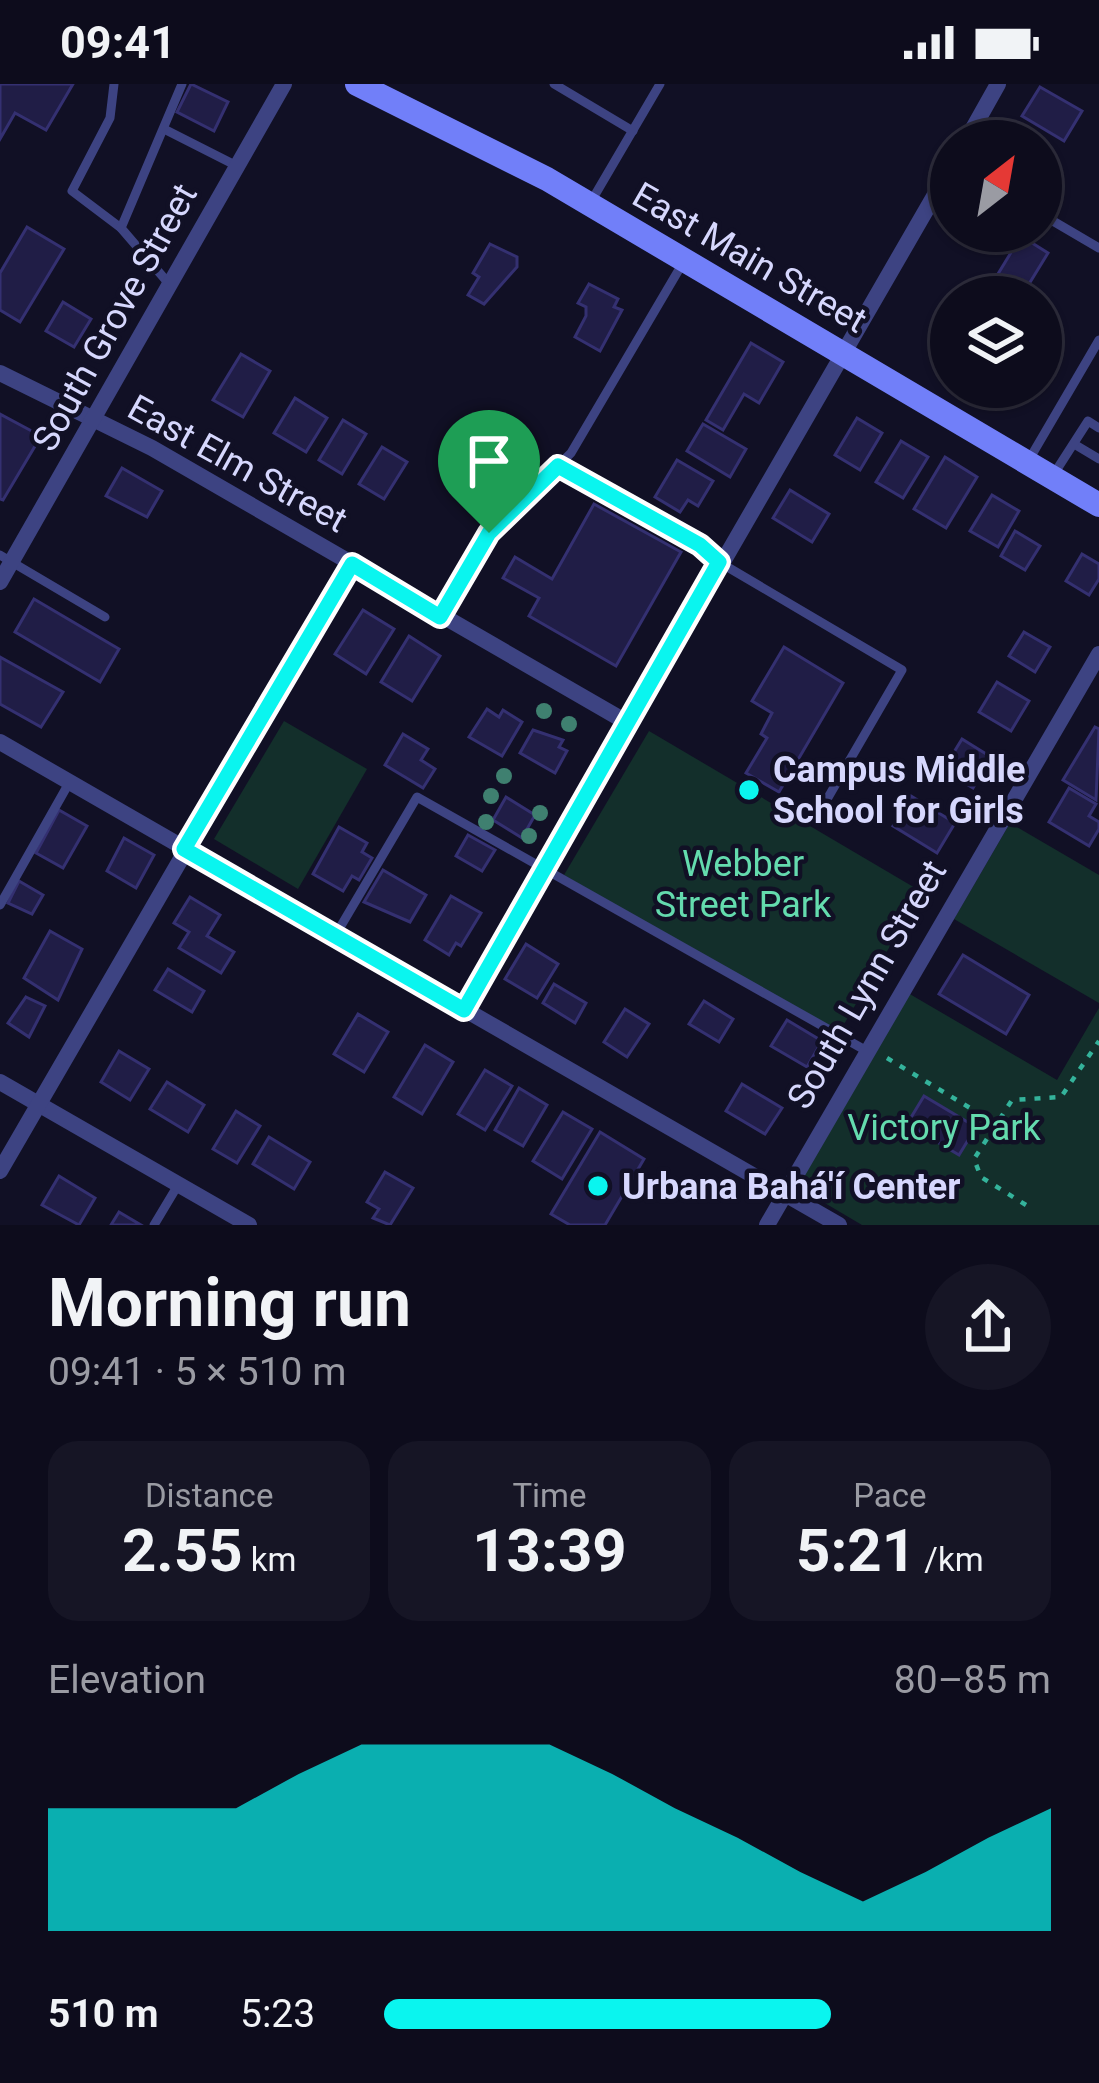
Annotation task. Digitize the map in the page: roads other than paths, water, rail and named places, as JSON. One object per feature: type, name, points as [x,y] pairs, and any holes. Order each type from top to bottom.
[{"type":"main road","name":"East Main Street","points":[[357,84],[590,205],[1099,505]]},
{"type":"street","name":"South Grove Street","points":[[0,582],[6,559],[93,422],[284,84]]},
{"type":"street","points":[[977,120],[998,84]]},
{"type":"street","points":[[464,1010],[930,202]]},
{"type":"street","name":"East Elm Street","points":[[0,373],[152,448],[628,723]]},
{"type":"street","points":[[0,1172],[352,564]]},
{"type":"street","name":"South Lynn Street","points":[[767,1225],[1099,653]]},
{"type":"street","points":[[0,742],[839,1225]]},
{"type":"street","points":[[0,1082],[249,1225]]},
{"type":"lane","points":[[114,84],[110,118],[73,191],[121,228],[170,285]]},
{"type":"lane","points":[[121,228],[182,84]]},
{"type":"lane","points":[[554,84],[633,131]]},
{"type":"lane","points":[[590,205],[660,84]]},
{"type":"lane","points":[[164,129],[237,166]]},
{"type":"lane","points":[[1062,226],[1099,248]]},
{"type":"lane","points":[[440,617],[489,533],[572,453],[684,261]]},
{"type":"lane","points":[[1028,463],[1099,340]]},
{"type":"lane","points":[[1052,477],[1088,421],[1099,428]]},
{"type":"lane","points":[[1074,444],[1099,459]]},
{"type":"lane","points":[[558,466],[700,545],[719,562],[902,670],[826,801]]},
{"type":"lane","points":[[6,559],[105,617]]},
{"type":"lane","points":[[0,905],[69,782]]},
{"type":"lane","points":[[335,935],[417,796],[866,1050]]},
{"type":"lane","points":[[154,1225],[178,1185]]},
{"type":"place","name":"Campus Middle School for Girls","points":[[749,790]]},
{"type":"place","name":"Urbana Bahá'í Center","points":[[598,1186]]},
{"type":"park label","name":"Webber Street Park","points":[[743,884]]},
{"type":"park label","name":"Victory Park","points":[[944,1127]]}]
